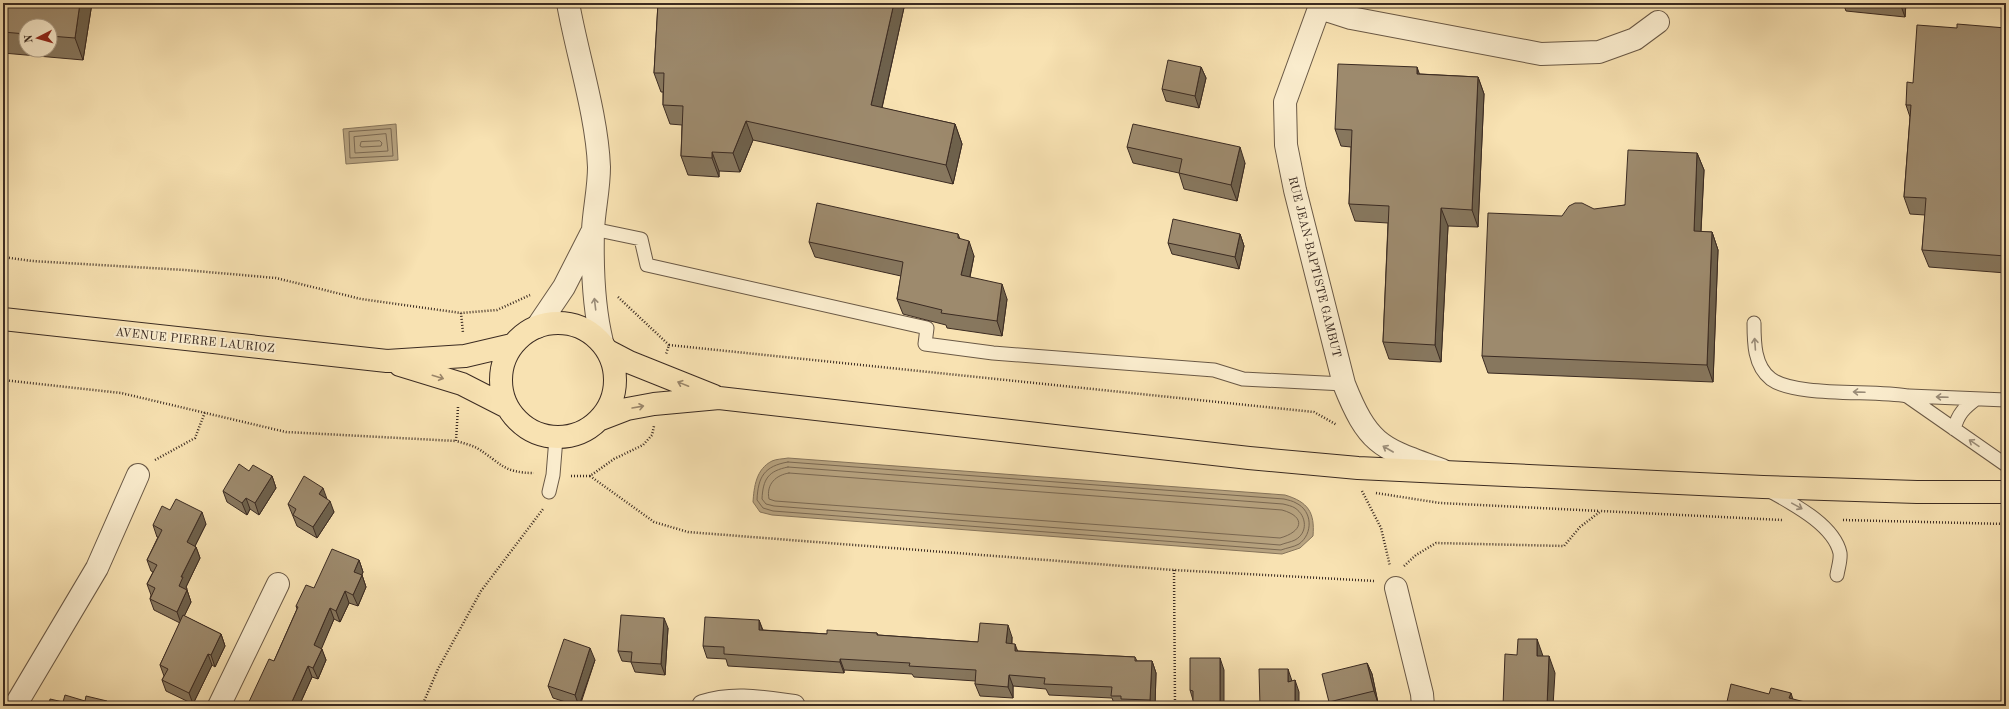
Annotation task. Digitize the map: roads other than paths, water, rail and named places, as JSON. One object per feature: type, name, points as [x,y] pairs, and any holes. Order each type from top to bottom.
[{"type":"main road","name":"AVENUE PIERRE LAURIOZ","points":[[3,319],[387,361],[465,356],[512,345]]},
{"type":"main road","points":[[719,398],[659,374],[605,347],[588,331],[572,324],[554,322],[537,327],[523,334],[512,345],[503,365],[501,386],[507,407],[516,419],[528,429],[542,435],[556,438],[573,436],[588,429],[601,419],[627,408],[719,398],[1241,457],[1358,468],[1450,474],[1763,487],[1917,492],[2006,492]]},
{"type":"main road","points":[[601,419],[611,404],[615,386],[615,368],[605,347]]},
{"type":"main road","name":"AVENUE PIERRE LAURIOZ","points":[[387,361],[462,384],[507,407]]},
{"type":"street","points":[[568,3],[592,118],[599,166],[598,199],[594,229],[593,292],[605,347]]},
{"type":"street","name":"RUE JEAN-BAPTISTE GAMBUT","points":[[1450,474],[1396,453],[1374,439],[1365,429],[1355,412],[1344,384],[1295,190],[1286,145],[1285,102],[1300,57],[1320,6],[1351,18],[1540,54],[1599,52],[1635,39],[1658,22]]},
{"type":"street","points":[[537,327],[564,287],[594,229]]},
{"type":"street","points":[[15,706],[97,568],[138,475]]},
{"type":"street","points":[[1394,582],[1422,694],[1423,706]]},
{"type":"street","points":[[219,706],[278,584]]},
{"type":"street","points":[[703,706],[714,703],[747,700],[794,706]]},
{"type":"lane","points":[[594,229],[641,239],[647,266],[927,328],[924,344],[993,353],[1214,370],[1243,379],[1344,384]]},
{"type":"lane","points":[[1754,323],[1754,348],[1758,359],[1763,369],[1771,379],[1781,384],[1798,389],[1891,393],[1907,396],[2006,400]]},
{"type":"lane","points":[[1907,396],[2006,465]]},
{"type":"lane","points":[[1954,429],[1957,418],[1963,408],[1976,399]]},
{"type":"lane","points":[[549,492],[553,474],[556,438]]},
{"type":"lane","points":[[1763,487],[1803,509],[1816,520],[1836,543],[1840,555],[1837,575]]},
{"type":"water","points":[[396,124],[398,160],[346,164],[343,129]]},
{"type":"water","points":[[788,458],[1285,495],[1299,501],[1308,509],[1313,520],[1313,536],[1300,548],[1282,554],[772,515],[760,512],[753,502],[755,485],[759,474],[767,464],[772,461]]}]
